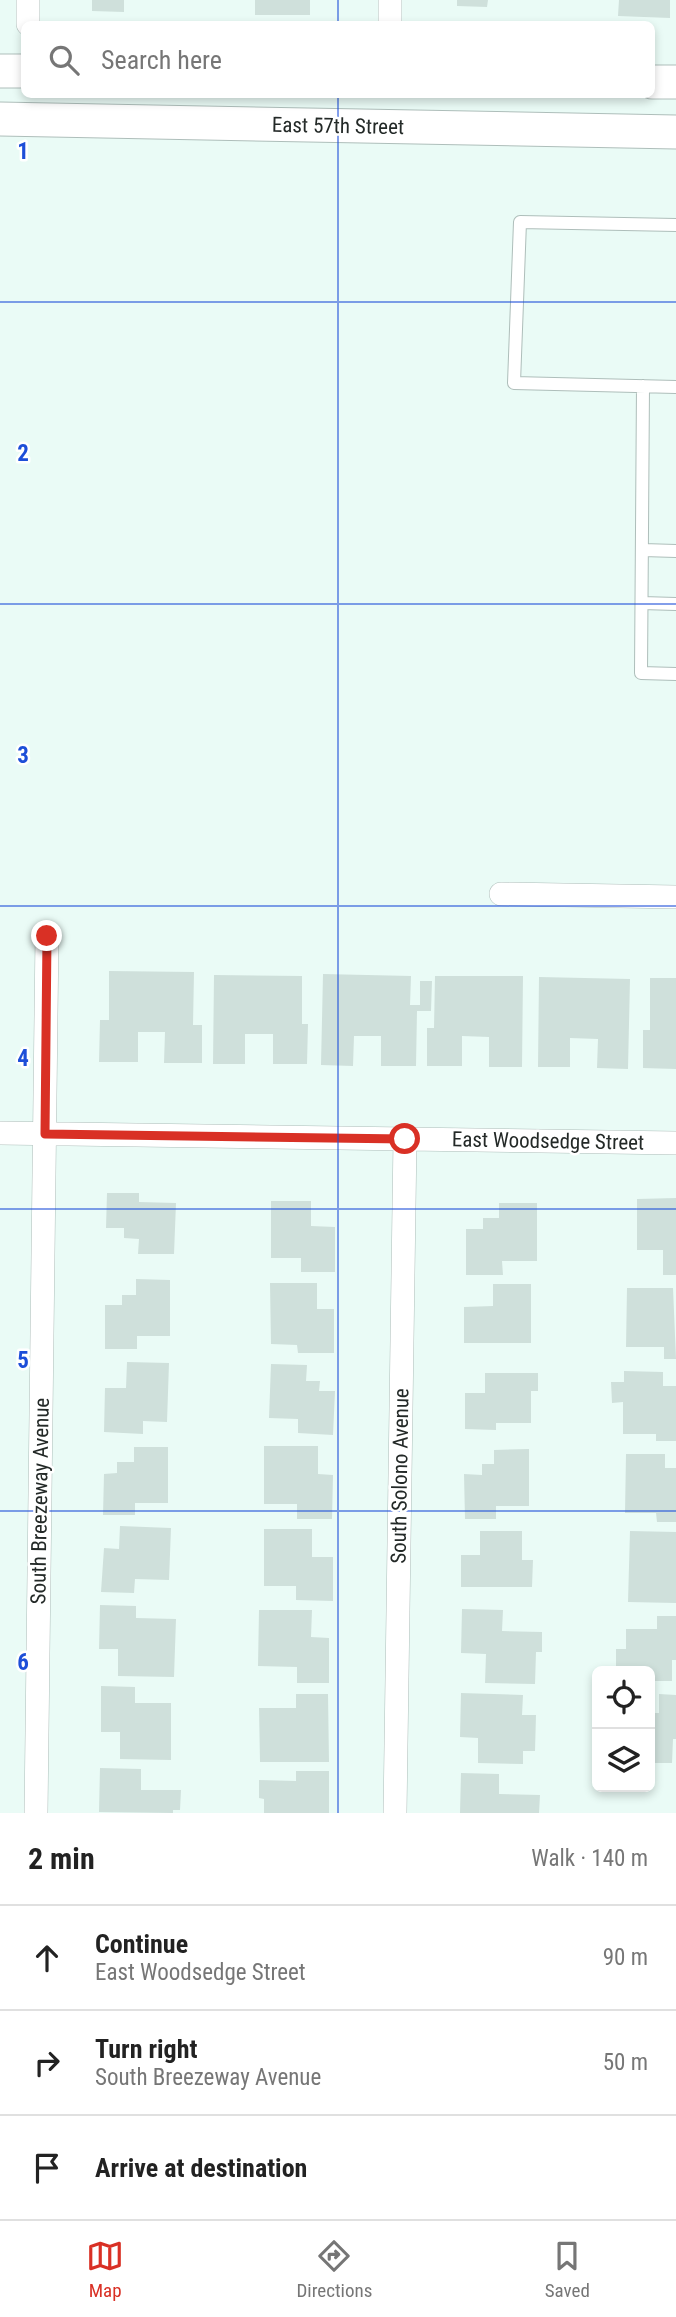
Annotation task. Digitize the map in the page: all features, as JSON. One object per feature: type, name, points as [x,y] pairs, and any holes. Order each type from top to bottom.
[{"type":"main road","points":[[0,71],[21,71]]},
{"type":"main road","points":[[655,82],[676,82]]},
{"type":"main road","name":"East 57th Street","points":[[0,119],[676,132]]},
{"type":"street","points":[[28,0],[28,21]]},
{"type":"street","points":[[390,0],[390,21]]},
{"type":"street","points":[[501,894],[676,897]]},
{"type":"street","name":"South Breezeway Avenue","points":[[36,1813],[47,936]]},
{"type":"street","name":"East Woodsedge Street","points":[[0,1133],[676,1143]]},
{"type":"street","name":"South Solono Avenue","points":[[395,1813],[405,1139]]},
{"type":"lane","points":[[676,226],[520,222],[514,383],[676,387]]},
{"type":"lane","points":[[643,386],[641,673],[676,674]]},
{"type":"lane","points":[[643,550],[676,551]]},
{"type":"lane","points":[[642,603],[676,604]]},
{"type":"building","points":[[92,0],[124,0],[124,12],[92,11]]},
{"type":"building","points":[[255,0],[310,0],[310,15],[255,15]]},
{"type":"building","points":[[457,0],[488,0],[487,7],[457,6]]},
{"type":"building","points":[[619,0],[670,0],[670,18],[618,16]]},
{"type":"building","points":[[109,971],[194,972],[193,1025],[202,1025],[202,1063],[164,1063],[165,1032],[138,1032],[138,1062],[99,1062],[100,1020],[109,1020]]},
{"type":"building","points":[[323,974],[411,976],[410,1005],[420,1005],[420,981],[432,981],[431,1011],[417,1011],[416,1066],[381,1066],[381,1036],[354,1036],[353,1066],[321,1065]]},
{"type":"building","points":[[214,975],[302,976],[302,1024],[308,1024],[307,1064],[273,1064],[273,1034],[245,1034],[245,1064],[213,1064]]},
{"type":"building","points":[[435,976],[523,976],[522,1067],[489,1067],[489,1037],[462,1036],[462,1066],[427,1066],[427,1028],[434,1028]]},
{"type":"building","points":[[539,977],[630,979],[628,1069],[597,1068],[598,1039],[570,1038],[570,1067],[538,1067]]},
{"type":"building","points":[[650,978],[676,978],[676,1069],[643,1068],[643,1030],[650,1030]]},
{"type":"building","points":[[107,1193],[139,1193],[139,1202],[176,1203],[174,1254],[138,1254],[139,1239],[124,1238],[124,1228],[106,1228]]},
{"type":"building","points":[[676,1198],[676,1275],[663,1275],[663,1250],[637,1250],[637,1199]]},
{"type":"building","points":[[271,1201],[311,1201],[311,1226],[335,1227],[335,1272],[301,1272],[301,1258],[271,1258]]},
{"type":"building","points":[[499,1203],[537,1203],[537,1261],[502,1261],[503,1275],[466,1275],[466,1229],[483,1229],[483,1218],[499,1218]]},
{"type":"building","points":[[136,1279],[170,1280],[170,1336],[137,1336],[137,1349],[105,1349],[105,1305],[122,1305],[122,1295],[136,1295]]},
{"type":"building","points":[[270,1283],[317,1283],[317,1309],[334,1309],[334,1353],[298,1353],[297,1345],[271,1344]]},
{"type":"building","points":[[493,1284],[531,1284],[531,1343],[464,1343],[464,1307],[493,1306]]},
{"type":"building","points":[[627,1288],[673,1288],[676,1359],[664,1359],[664,1347],[626,1347]]},
{"type":"building","points":[[127,1362],[169,1363],[167,1422],[143,1421],[143,1434],[104,1432],[105,1388],[126,1388]]},
{"type":"building","points":[[271,1364],[307,1365],[306,1381],[320,1381],[319,1391],[335,1391],[333,1435],[298,1433],[298,1419],[269,1418]]},
{"type":"building","points":[[624,1371],[663,1372],[663,1386],[676,1386],[676,1441],[656,1441],[656,1434],[623,1434],[623,1402],[612,1403],[611,1382],[624,1382]]},
{"type":"building","points":[[485,1373],[538,1373],[538,1391],[531,1391],[531,1423],[496,1423],[496,1430],[465,1429],[465,1393],[485,1393]]},
{"type":"building","points":[[264,1446],[318,1446],[318,1474],[333,1475],[332,1519],[297,1519],[297,1504],[264,1504]]},
{"type":"building","points":[[134,1447],[168,1447],[168,1503],[135,1503],[135,1515],[103,1515],[104,1474],[117,1473],[117,1462],[134,1462]]},
{"type":"building","points":[[529,1449],[529,1506],[496,1506],[496,1519],[465,1519],[464,1474],[482,1475],[482,1464],[494,1464],[494,1450]]},
{"type":"building","points":[[626,1454],[665,1454],[665,1468],[676,1468],[676,1522],[657,1522],[656,1513],[625,1513]]},
{"type":"building","points":[[120,1526],[171,1528],[169,1580],[135,1579],[134,1593],[101,1592],[104,1548],[119,1549]]},
{"type":"building","points":[[264,1529],[312,1529],[312,1557],[333,1557],[333,1601],[296,1600],[296,1586],[264,1586]]},
{"type":"building","points":[[480,1531],[522,1531],[522,1560],[533,1560],[532,1587],[461,1587],[461,1555],[480,1555]]},
{"type":"building","points":[[630,1531],[676,1532],[676,1603],[628,1602]]},
{"type":"building","points":[[100,1605],[136,1606],[136,1618],[176,1619],[174,1677],[118,1676],[118,1649],[99,1649]]},
{"type":"building","points":[[462,1609],[503,1610],[502,1631],[542,1632],[542,1652],[536,1652],[535,1684],[485,1683],[486,1654],[461,1653]]},
{"type":"building","points":[[259,1610],[312,1610],[311,1637],[329,1638],[329,1683],[297,1683],[297,1667],[258,1666]]},
{"type":"building","points":[[657,1616],[676,1616],[676,1660],[672,1660],[672,1681],[655,1681],[655,1666],[616,1666],[616,1649],[626,1649],[626,1629],[657,1629]]},
{"type":"building","points":[[101,1686],[135,1687],[135,1703],[171,1703],[171,1760],[120,1759],[120,1732],[101,1732]]},
{"type":"building","points":[[461,1693],[523,1695],[522,1715],[536,1715],[535,1751],[523,1751],[523,1764],[478,1763],[478,1738],[460,1737]]},
{"type":"building","points":[[296,1694],[328,1694],[329,1762],[260,1762],[259,1708],[296,1708]]},
{"type":"building","points":[[659,1694],[676,1695],[676,1739],[673,1739],[672,1763],[655,1763],[655,1713],[659,1713]]},
{"type":"building","points":[[100,1768],[141,1769],[141,1790],[181,1790],[180,1810],[173,1810],[173,1813],[99,1812]]},
{"type":"building","points":[[296,1771],[329,1771],[329,1813],[264,1813],[264,1799],[259,1798],[259,1780],[296,1781]]},
{"type":"building","points":[[461,1773],[499,1774],[499,1794],[540,1795],[539,1813],[460,1813]]},
{"type":"route","points":[[47,936],[45,1134],[405,1139]]}]
